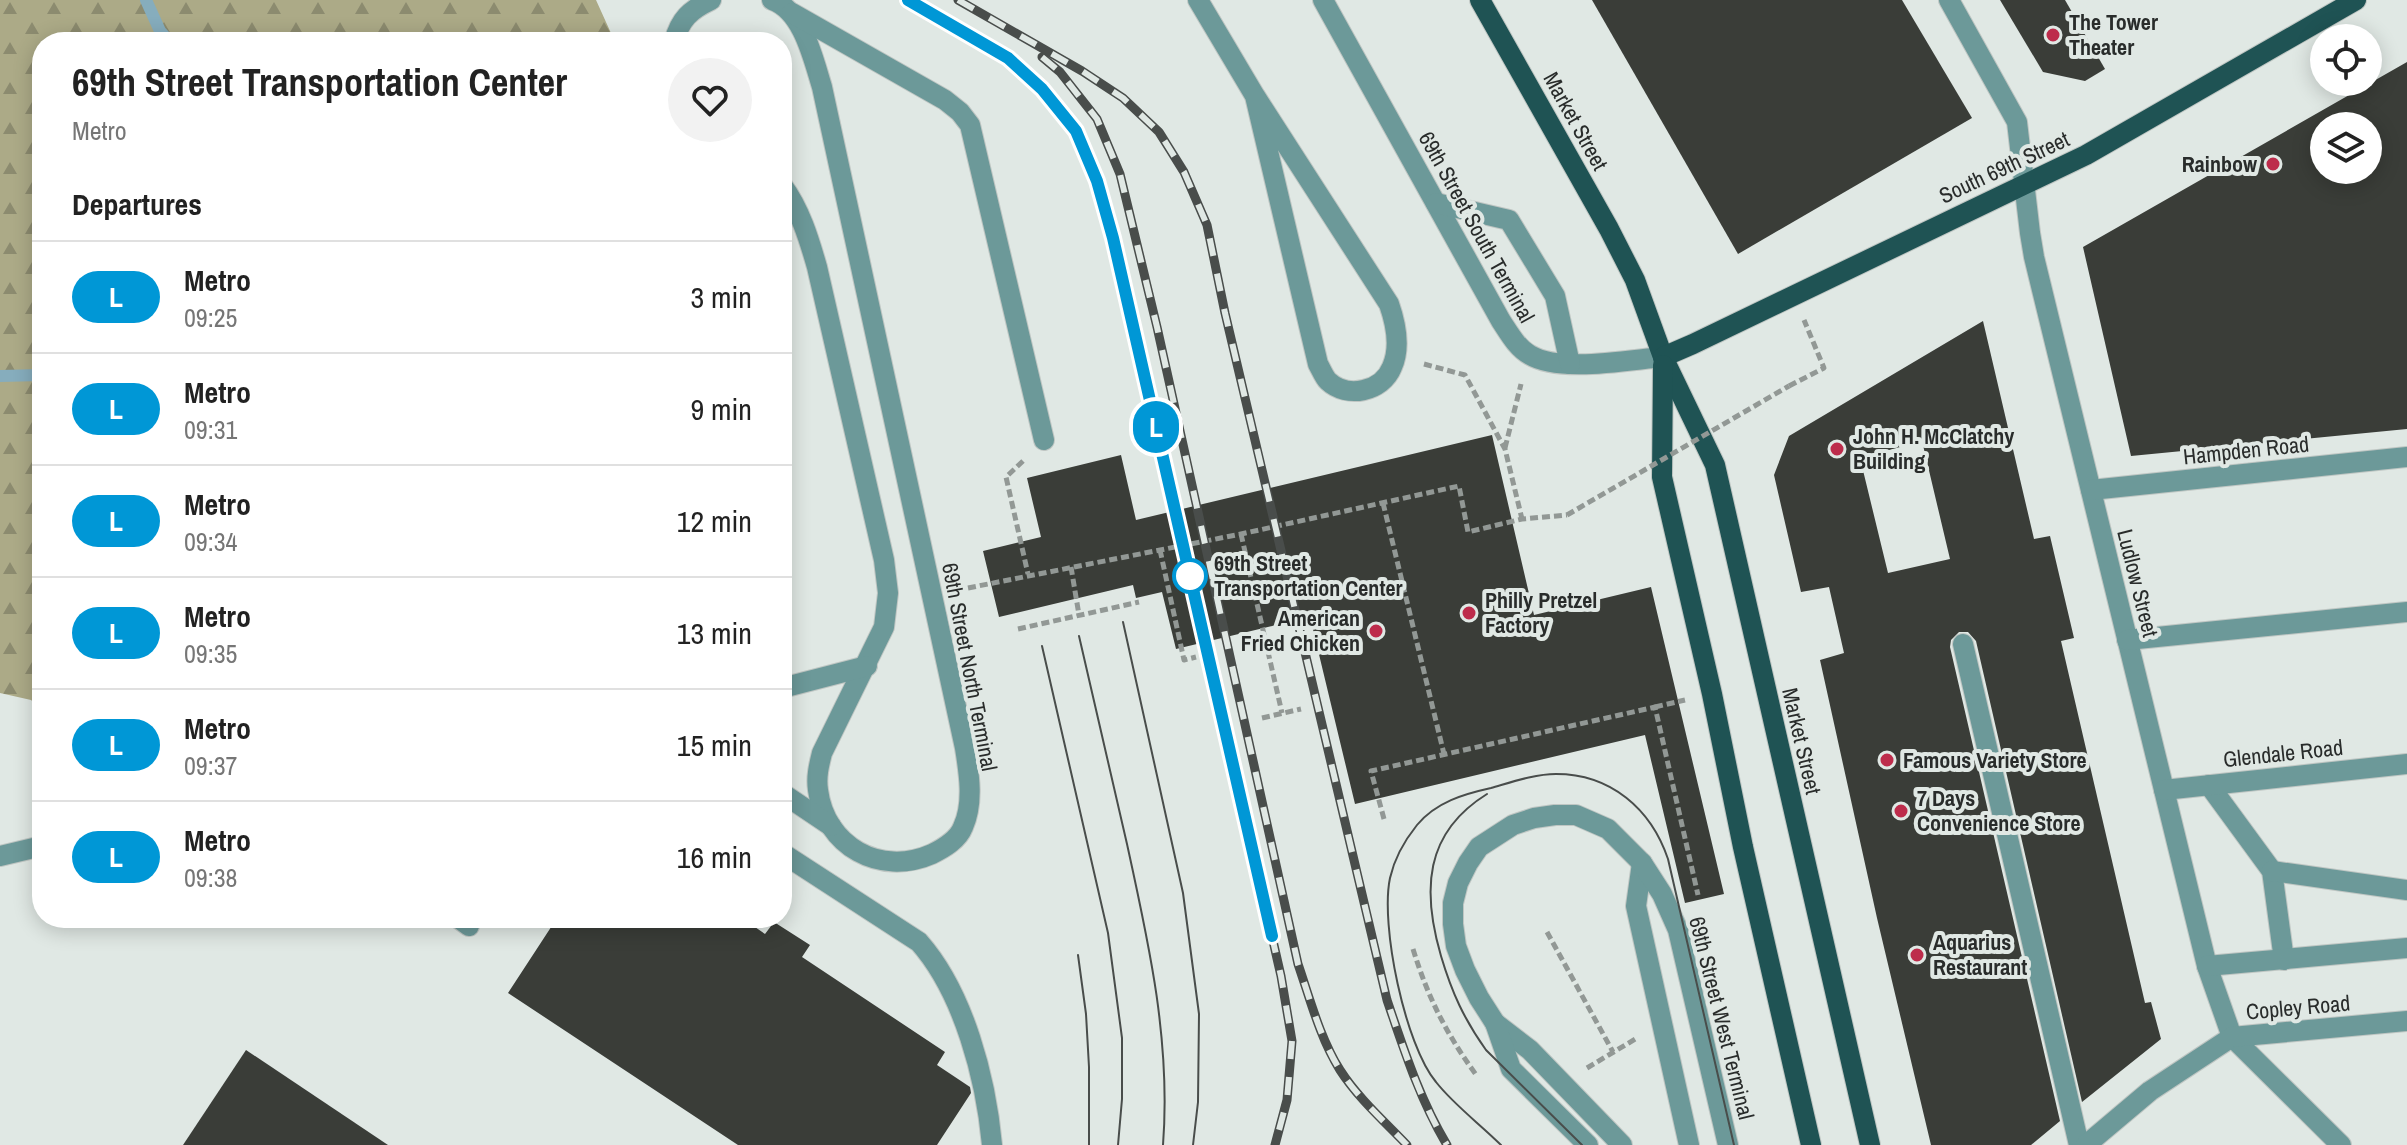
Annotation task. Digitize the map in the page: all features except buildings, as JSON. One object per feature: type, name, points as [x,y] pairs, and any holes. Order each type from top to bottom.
[{"type":"main road","name":"Market Street","points":[[1480,0],[1616,242],[1635,280],[1663,357],[1715,465],[1870,1145]]},
{"type":"main road","name":"South 69th Street","points":[[1663,357],[2086,155],[2356,0]]},
{"type":"main road","name":"Market Street","points":[[1663,357],[1662,477],[1811,1145]]},
{"type":"street","points":[[677,32],[680,22],[692,10],[711,0]]},
{"type":"street","points":[[772,0],[945,100],[970,125],[1044,440]]},
{"type":"street","points":[[1198,0],[1255,96],[1389,304],[1396,327],[1394,357],[1382,384],[1362,391],[1345,391],[1327,380],[1322,372],[1255,96]]},
{"type":"street","name":"69th Street South Terminal","points":[[1323,0],[1514,341],[1528,355],[1544,361],[1570,364],[1663,357]]},
{"type":"street","name":"Ludlow Street","points":[[1949,0],[2017,122],[2034,257],[2207,966],[2232,1037],[2341,1145]]},
{"type":"street","name":"69th Street North Terminal","points":[[792,13],[822,87],[969,771],[968,814],[962,830],[951,843],[927,856],[903,862],[871,859],[849,845],[831,826],[818,790],[822,753],[867,666],[884,627],[888,609],[884,560],[817,267],[806,230],[792,199]]},
{"type":"street","points":[[1436,203],[1509,220],[1555,296],[1570,364]]},
{"type":"street","name":"Hampden Road","points":[[2091,490],[2407,457]]},
{"type":"street","points":[[2127,640],[2407,612]]},
{"type":"street","points":[[1963,644],[2079,1145]]},
{"type":"street","points":[[792,685],[867,666]]},
{"type":"street","name":"Glendale Road","points":[[2164,790],[2407,764]]},
{"type":"street","points":[[2209,785],[2272,871],[2284,960]]},
{"type":"street","points":[[792,800],[831,826]]},
{"type":"street","name":"69th Street West Terminal","points":[[1588,1145],[1511,1069],[1495,1023],[1465,970],[1456,946],[1453,924],[1453,903],[1458,883],[1479,847],[1523,822],[1555,815],[1576,815],[1608,829],[1642,863],[1662,894],[1678,930],[1728,1145]]},
{"type":"street","points":[[0,856],[32,848]]},
{"type":"street","points":[[792,859],[919,942],[934,959],[957,1001],[971,1044],[984,1088],[992,1145]]},
{"type":"street","points":[[1642,863],[1636,906],[1689,1145]]},
{"type":"street","points":[[2272,871],[2407,890]]},
{"type":"street","points":[[2207,966],[2407,948]]},
{"type":"street","name":"Copley Road","points":[[2086,1145],[2150,1091],[2232,1037],[2407,1021]]},
{"type":"street","name":"69th Street West Terminal","points":[[1495,1023],[1530,1050],[1622,1145]]},
{"type":"path","points":[[968,588],[1241,534],[1459,486],[1468,532],[1522,519],[1567,515],[1824,368],[1794,295]]},
{"type":"path","points":[[1505,449],[1528,355]]},
{"type":"path","points":[[1394,357],[1465,375],[1505,449],[1522,519]]},
{"type":"path","points":[[1028,574],[1006,477],[1044,440]]},
{"type":"path","points":[[1383,503],[1444,754]]},
{"type":"path","points":[[1241,534],[1282,713]]},
{"type":"path","points":[[1160,550],[1184,660],[1196,657]]},
{"type":"path","points":[[1071,567],[1079,615]]},
{"type":"path","points":[[1018,629],[1139,602]]},
{"type":"path","points":[[1384,819],[1371,771],[1655,707],[1700,904]]},
{"type":"path","points":[[1262,718],[1301,709]]},
{"type":"path","points":[[1547,932],[1613,1052]]},
{"type":"path","points":[[1413,949],[1436,1011],[1453,1044],[1477,1076]]},
{"type":"path","points":[[1586,1068],[1638,1037]]},
{"type":"green space","points":[[0,0],[596,0],[610,32],[32,32],[32,701],[0,693]]},
{"type":"waterway","points":[[146,0],[161,32]]},
{"type":"waterway","points":[[0,376],[32,375]]},
{"type":"tram line","points":[[1123,622],[1183,893],[1199,1014],[1198,1102],[1193,1145]]},
{"type":"tram line","points":[[1079,636],[1150,956],[1164,1069],[1163,1145]]},
{"type":"tram line","points":[[1042,646],[1108,933],[1122,1038],[1118,1145]]},
{"type":"tram line","points":[[1501,1145],[1436,1082],[1414,1041],[1392,953],[1388,899],[1390,878],[1404,844],[1433,810],[1461,796],[1540,775],[1556,774],[1594,780],[1611,788],[1640,810],[1661,841],[1668,859],[1734,1145]]},
{"type":"tram line","points":[[1487,794],[1466,809],[1451,827],[1433,865],[1431,909],[1441,956],[1459,1005],[1486,1050],[1582,1145]]},
{"type":"tram line","points":[[1078,955],[1086,1014],[1089,1145]]},
{"type":"railway","points":[[908,0],[1008,58],[1042,89],[1076,131],[1097,181],[1113,238],[1281,976],[1292,1041],[1287,1100],[1275,1145]]},
{"type":"railway","points":[[958,0],[1123,98],[1159,132],[1184,172],[1207,225],[1387,1000],[1421,1093],[1447,1145]]},
{"type":"railway","points":[[1042,57],[1060,72],[1097,119],[1120,174],[1157,327],[1298,964],[1311,1004],[1340,1070],[1363,1100],[1407,1145]]},
{"type":"metro line","name":"L","points":[[908,0],[1008,58],[1042,89],[1076,131],[1097,181],[1113,238],[1272,936]]},
{"type":"place","name":"The Tower Theater","points":[[2053,35]]},
{"type":"place","name":"Rainbow","points":[[2273,164]]},
{"type":"place","name":"John H. McClatchy Building","points":[[1837,449]]},
{"type":"place","name":"69th Street Transportation Center","points":[[1190,576]]},
{"type":"place","name":"Philly Pretzel Factory","points":[[1469,613]]},
{"type":"place","name":"American Fried Chicken","points":[[1376,631]]},
{"type":"place","name":"Famous Variety Store","points":[[1887,760]]},
{"type":"place","name":"7 Days Convenience Store","points":[[1901,811]]},
{"type":"place","name":"Aquarius Restaurant","points":[[1917,955]]}]
